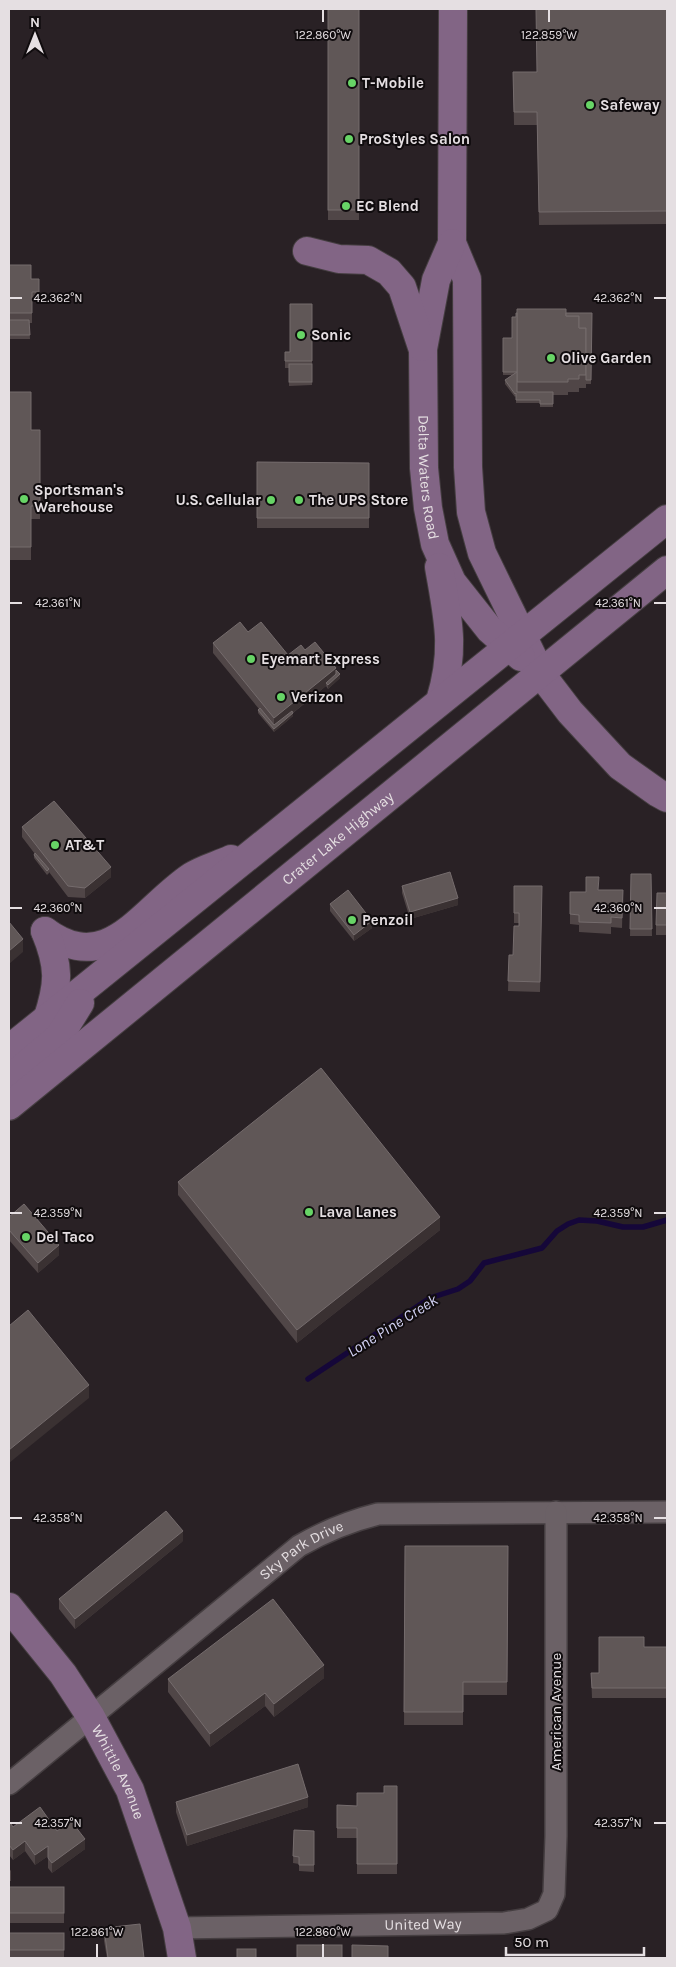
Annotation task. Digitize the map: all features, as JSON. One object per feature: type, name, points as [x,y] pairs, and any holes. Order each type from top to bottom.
[{"type":"main road","name":"Delta Waters Road","points":[[453,9],[452,243],[467,279],[468,467],[471,512],[482,553],[515,640],[588,734],[620,766],[658,794],[667,798]]},
{"type":"main road","name":"Delta Waters Road","points":[[452,243],[436,280],[422,349],[424,468],[436,544],[452,582],[490,630],[515,640]]},
{"type":"main road","points":[[307,251],[339,259],[368,260],[389,272],[405,294],[422,349]]},
{"type":"main road","points":[[9,1049],[91,985],[515,640],[667,519]]},
{"type":"main road","points":[[436,544],[450,642],[448,675],[440,701]]},
{"type":"main road","name":"Crater Lake Highway","points":[[9,1106],[667,570]]},
{"type":"main road","points":[[47,1020],[56,992],[57,968],[54,952],[45,931],[58,941],[80,948],[97,948],[114,940],[193,876],[260,847]]},
{"type":"main road","points":[[9,1079],[59,1037],[91,985]]},
{"type":"main road","name":"Whittle Avenue","points":[[9,1607],[63,1674],[91,1717],[130,1790],[177,1928],[182,1958]]},
{"type":"street","name":"American Avenue","points":[[547,1910],[554,1894],[556,1836],[556,1512]]},
{"type":"street","name":"Sky Park Drive","points":[[9,1784],[299,1546],[320,1534],[348,1522],[378,1514],[667,1512]]},
{"type":"street","name":"United Way","points":[[177,1928],[504,1923],[528,1919],[547,1910]]},
{"type":"building","points":[[328,9],[359,9],[359,210],[328,210]]},
{"type":"building","name":"Safeway","points":[[536,9],[667,9],[667,211],[539,212],[537,112],[514,112],[513,72],[537,72]]},
{"type":"building","points":[[9,265],[31,265],[31,279],[39,279],[39,292],[32,292],[32,313],[9,313]]},
{"type":"building","name":"Sonic","points":[[290,304],[312,304],[312,361],[285,361],[285,352],[290,352]]},
{"type":"building","name":"Olive Garden","points":[[517,309],[566,309],[566,316],[579,316],[579,328],[586,328],[586,375],[579,375],[579,379],[568,379],[568,382],[517,382]]},
{"type":"building","points":[[516,313],[517,372],[503,372],[503,338],[512,338],[512,317],[516,317]]},
{"type":"building","points":[[566,313],[592,313],[591,380],[586,380],[586,328],[579,328],[579,316],[566,316]]},
{"type":"building","points":[[9,320],[29,320],[30,335],[9,335]]},
{"type":"building","points":[[289,364],[312,364],[312,382],[289,382]]},
{"type":"building","points":[[517,372],[517,392],[553,392],[553,404],[540,404],[540,400],[516,400],[516,393],[505,380]]},
{"type":"building","name":"Sportsman's Warehouse","points":[[9,392],[31,392],[31,430],[40,430],[40,506],[31,506],[31,547],[9,547]]},
{"type":"building","points":[[257,462],[369,463],[369,518],[257,518]]},
{"type":"building","points":[[240,622],[248,632],[261,622],[288,655],[301,645],[305,650],[315,642],[336,668],[274,718],[213,643]]},
{"type":"building","points":[[336,670],[340,674],[328,685],[326,683],[336,674]]},
{"type":"building","points":[[260,708],[274,725],[292,711],[293,713],[274,729],[258,710]]},
{"type":"building","points":[[54,801],[111,867],[85,888],[68,886],[22,827]]},
{"type":"building","points":[[35,853],[49,869],[47,871],[34,855]]},
{"type":"building","points":[[450,872],[458,898],[410,912],[402,886]]},
{"type":"building","points":[[631,874],[651,874],[652,929],[630,929]]},
{"type":"building","points":[[586,877],[599,877],[598,890],[623,890],[622,918],[611,917],[611,923],[579,922],[579,915],[570,914],[570,892],[586,892]]},
{"type":"building","points":[[514,886],[542,886],[540,982],[508,981],[509,955],[513,955],[514,926],[519,926],[519,913],[514,913]]},
{"type":"building","name":"Penzoil","points":[[348,890],[372,921],[354,935],[330,904]]},
{"type":"building","points":[[657,893],[667,893],[667,925],[656,925]]},
{"type":"building","points":[[9,922],[23,939],[9,951]]},
{"type":"building","name":"Lava Lanes","points":[[321,1068],[440,1217],[297,1330],[178,1182]]},
{"type":"building","points":[[24,1204],[59,1245],[38,1263],[9,1230],[9,1217]]},
{"type":"building","points":[[28,1310],[89,1385],[9,1450],[9,1326]]},
{"type":"building","points":[[166,1511],[183,1531],[75,1619],[59,1599]]},
{"type":"building","points":[[405,1546],[508,1546],[507,1682],[463,1682],[463,1712],[404,1712]]},
{"type":"building","points":[[273,1599],[324,1665],[274,1704],[265,1693],[210,1734],[168,1679]]},
{"type":"building","points":[[599,1637],[644,1637],[644,1647],[667,1647],[667,1688],[592,1688],[591,1673],[599,1673]]},
{"type":"building","points":[[298,1764],[308,1797],[187,1835],[176,1802]]},
{"type":"building","points":[[384,1786],[397,1786],[397,1864],[357,1864],[357,1828],[337,1828],[337,1805],[357,1806],[357,1793],[384,1793]]},
{"type":"building","points":[[40,1807],[57,1831],[71,1821],[85,1839],[52,1863],[48,1858],[48,1846],[35,1855],[25,1841],[13,1850],[9,1845],[9,1821],[13,1827]]},
{"type":"building","points":[[294,1830],[314,1831],[314,1865],[299,1865],[299,1857],[293,1856]]},
{"type":"building","points":[[9,1887],[64,1887],[64,1913],[9,1913]]},
{"type":"building","points":[[140,1924],[144,1958],[108,1958],[104,1928]]},
{"type":"building","points":[[9,1933],[64,1933],[64,1950],[9,1950]]},
{"type":"building","points":[[297,1945],[342,1945],[342,1958],[297,1958]]},
{"type":"building","points":[[352,1945],[388,1946],[388,1958],[352,1958]]},
{"type":"building","points":[[237,1949],[256,1949],[256,1958],[237,1958]]},
{"type":"waterway","name":"Lone Pine Creek","points":[[308,1379],[430,1298],[458,1289],[470,1281],[484,1263],[542,1248],[557,1231],[568,1224],[579,1220],[597,1221],[623,1227],[643,1227],[667,1220]]},
{"type":"place","name":"T-Mobile","points":[[352,83]]},
{"type":"place","name":"Safeway","points":[[590,105]]},
{"type":"place","name":"ProStyles Salon","points":[[349,139]]},
{"type":"place","name":"EC Blend","points":[[346,206]]},
{"type":"place","name":"Sonic","points":[[301,335]]},
{"type":"place","name":"Olive Garden","points":[[551,358]]},
{"type":"place","name":"Sportsman's Warehouse","points":[[24,499]]},
{"type":"place","name":"U.S. Cellular","points":[[271,500]]},
{"type":"place","name":"The UPS Store","points":[[299,500]]},
{"type":"place","name":"Eyemart Express","points":[[251,659]]},
{"type":"place","name":"Verizon","points":[[281,697]]},
{"type":"place","name":"AT&T","points":[[55,845]]},
{"type":"place","name":"Penzoil","points":[[352,920]]},
{"type":"place","name":"Lava Lanes","points":[[309,1212]]},
{"type":"place","name":"Del Taco","points":[[26,1237]]}]
